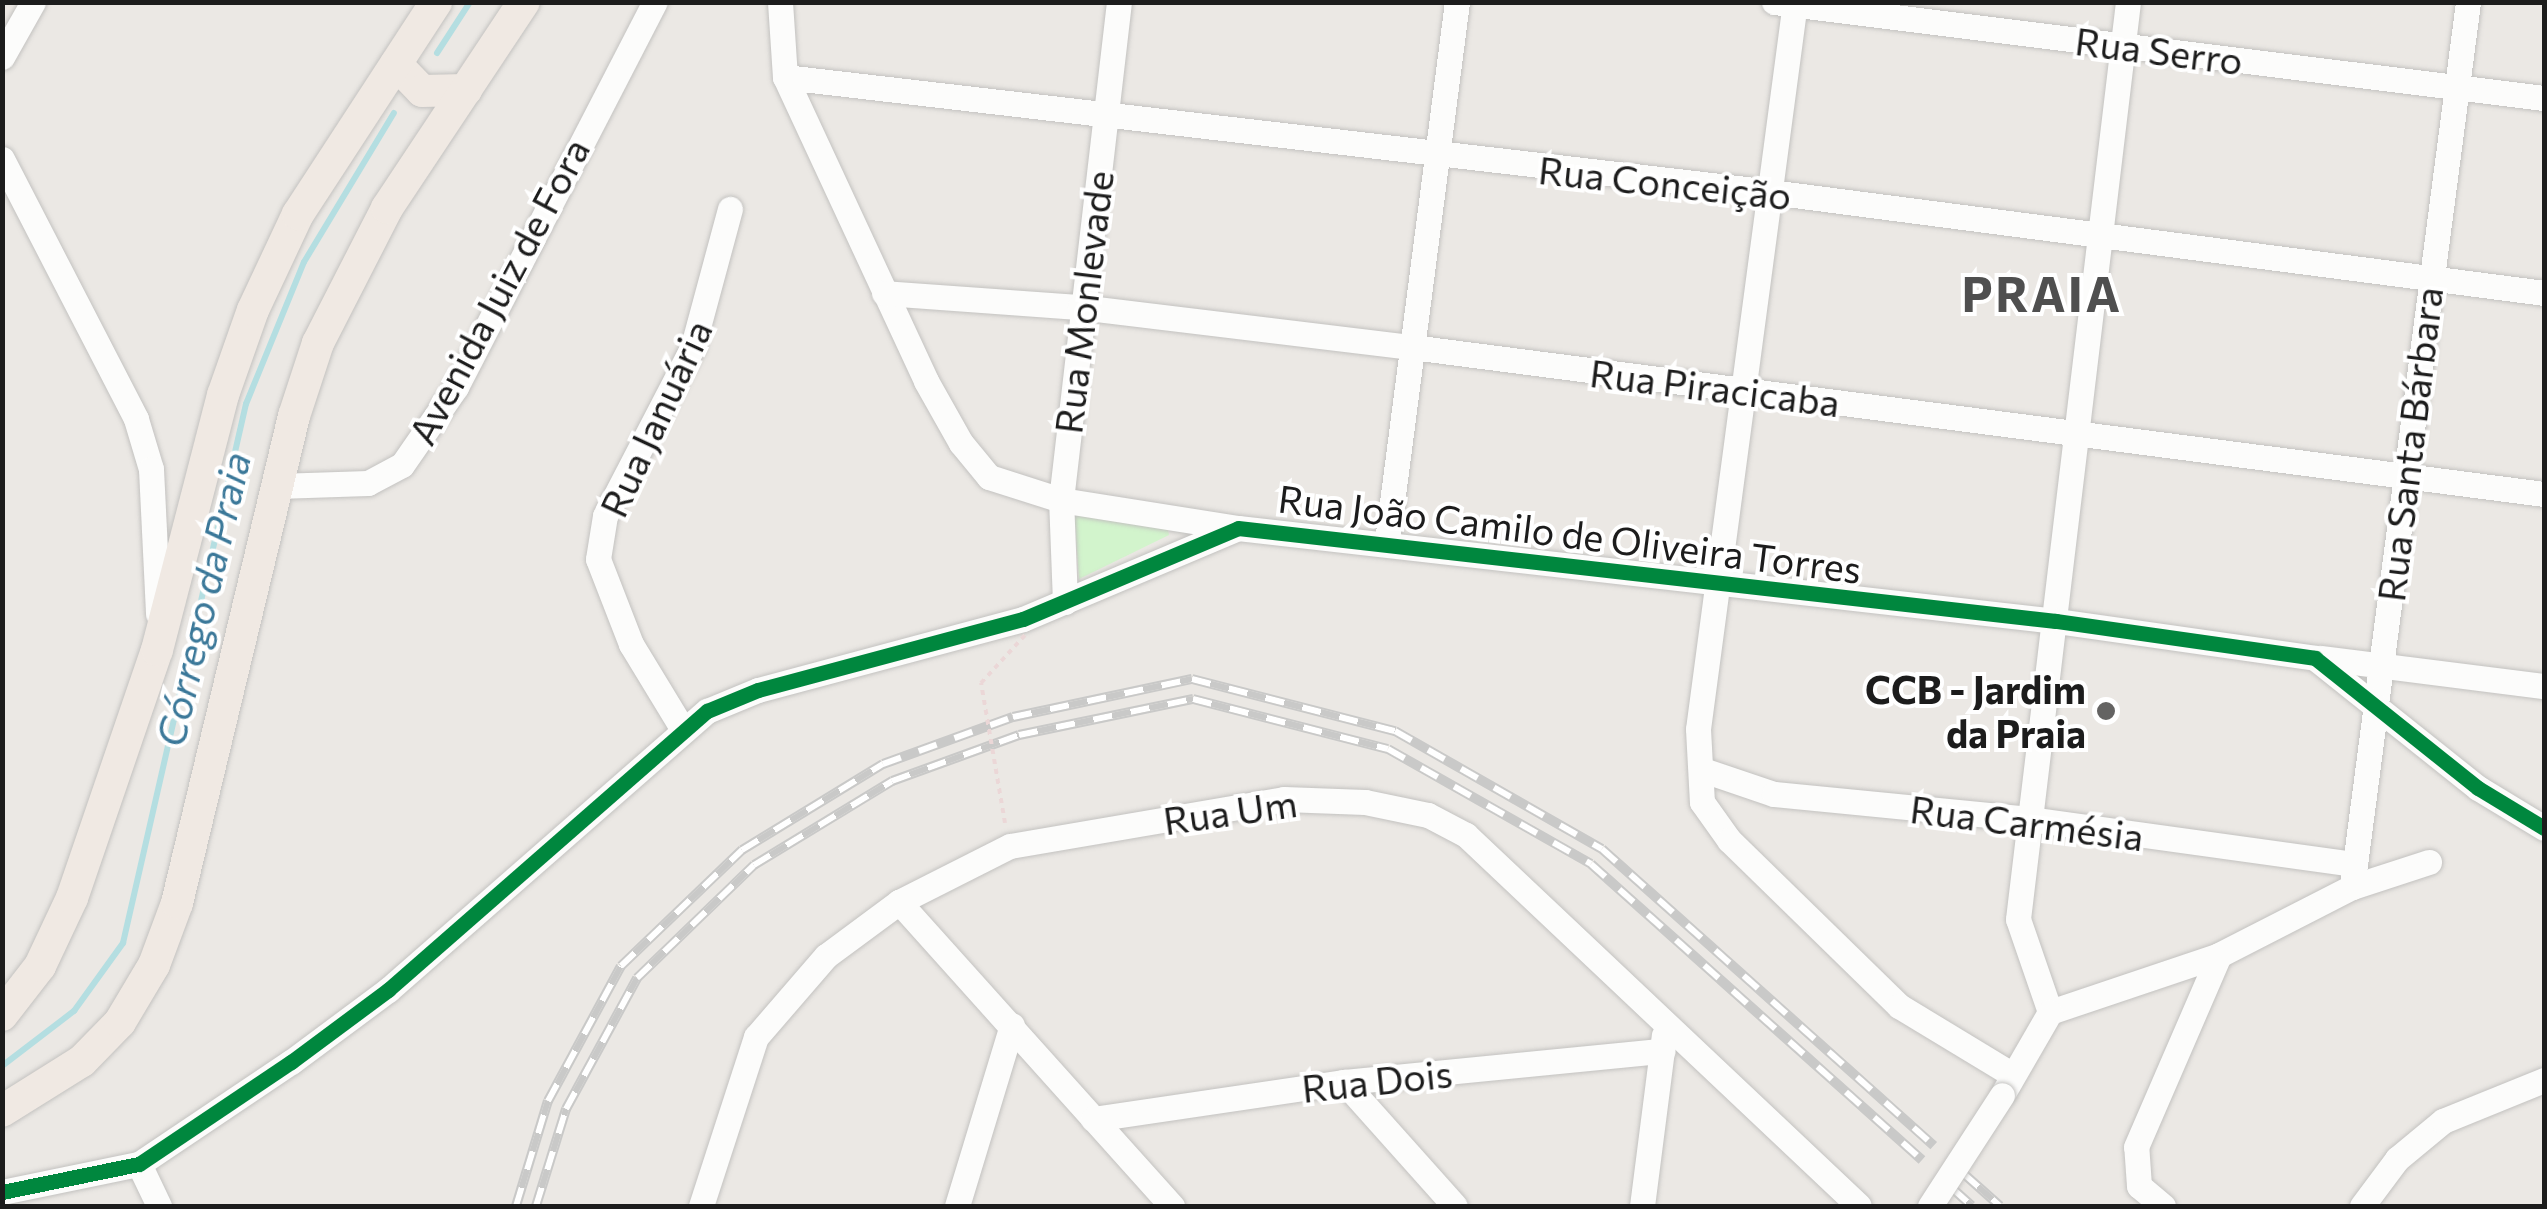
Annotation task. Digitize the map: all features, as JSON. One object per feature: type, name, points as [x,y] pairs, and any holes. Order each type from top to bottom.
[{"type":"main road","points":[[2,1015],[40,966],[72,898],[157,650],[223,395],[254,310],[298,214],[436,2]]},
{"type":"main road","points":[[2,1111],[82,1061],[120,1022],[154,965],[177,903],[277,486],[318,343],[346,278],[523,3]]},
{"type":"main road","points":[[396,64],[422,92],[466,90]]},
{"type":"street","points":[[2,57],[33,2]]},
{"type":"street","name":"Avenida Juiz de Fora","points":[[277,486],[368,483],[402,466],[456,387],[656,2]]},
{"type":"street","points":[[780,2],[785,77],[884,293],[961,443],[989,478],[1061,500],[1238,528]]},
{"type":"street","name":"Rua Monlevade","points":[[1065,602],[1061,500],[1080,308],[1119,2]]},
{"type":"street","points":[[1387,541],[1457,2]]},
{"type":"street","points":[[2050,1012],[2018,918],[2128,2]]},
{"type":"street","name":"Rua Santa Bárbara","points":[[2354,875],[2468,2]]},
{"type":"street","points":[[1788,3],[1771,192],[1698,729],[1702,802],[1710,818],[1857,967],[2008,1085]]},
{"type":"street","name":"Rua Serro","points":[[1788,3],[2544,98]]},
{"type":"street","name":"Rua Conceição","points":[[785,77],[1105,111],[1437,156],[1771,192],[2544,292]]},
{"type":"street","points":[[2,158],[141,436],[158,524],[157,650]]},
{"type":"street","name":"Rua Januária","points":[[682,728],[631,644],[598,559],[604,516],[693,346],[730,209]]},
{"type":"street","name":"Rua Piracicaba","points":[[884,293],[1080,308],[1412,347],[2544,494]]},
{"type":"street","name":"Rua João Camilo de Oliveira Torres","points":[[2,1192],[138,1164],[388,990],[682,728],[758,690],[1065,602],[1238,528],[1387,541],[2056,622],[2315,658],[2374,699],[2478,788],[2544,828]]},
{"type":"street","points":[[2315,658],[2544,686]]},
{"type":"street","name":"Rua Carmésia","points":[[1703,770],[1774,794],[2030,820],[2354,875]]},
{"type":"street","name":"Rua Um","points":[[700,1206],[756,1037],[826,956],[899,902],[1010,846],[1284,798],[1365,802],[1428,816],[1466,835],[1664,1038],[1859,1206]]},
{"type":"street","points":[[1930,1206],[2050,1012],[2219,955],[2354,875],[2428,862]]},
{"type":"street","points":[[899,902],[1172,1206]]},
{"type":"street","points":[[2163,1206],[2139,1186],[2136,1147],[2219,955]]},
{"type":"street","points":[[957,1206],[1012,1026]]},
{"type":"street","points":[[1642,1206],[1664,1038]]},
{"type":"street","name":"Rua Dois","points":[[1093,1119],[1664,1038]]},
{"type":"street","points":[[2362,1206],[2398,1159],[2444,1121],[2544,1080]]},
{"type":"street","points":[[1344,1082],[1455,1206]]},
{"type":"street","points":[[138,1164],[159,1206]]},
{"type":"path","points":[[1005,823],[980,684],[1026,634]]},
{"type":"green space","points":[[1074,510],[1167,526],[1169,535],[1079,579]]},
{"type":"waterway","name":"Córrego da Praia","points":[[437,53],[470,2]]},
{"type":"waterway","name":"Córrego da Praia","points":[[2,1066],[74,1011],[123,943],[246,404],[304,262],[394,113]]},
{"type":"railway","points":[[516,1206],[548,1101],[621,966],[742,850],[883,764],[1013,717],[1192,679],[1395,731],[1602,849],[1934,1146]]},
{"type":"railway","points":[[536,1206],[566,1109],[637,978],[754,865],[892,781],[1019,735],[1193,699],[1388,749],[1591,864],[1922,1160]]},
{"type":"railway","points":[[1964,1174],[2000,1206]]},
{"type":"railway","points":[[1953,1189],[1972,1206]]},
{"type":"cycle path","points":[[2,1192],[139,1164],[291,1062],[388,990],[707,711],[758,690],[1023,619],[1238,528],[2056,621],[2315,658],[2478,788],[2544,828]]},
{"type":"place","name":"CCB - Jardim da Praia","points":[[2106,711]]},
{"type":"district","name":"PRAIA","points":[[2042,293]]}]
